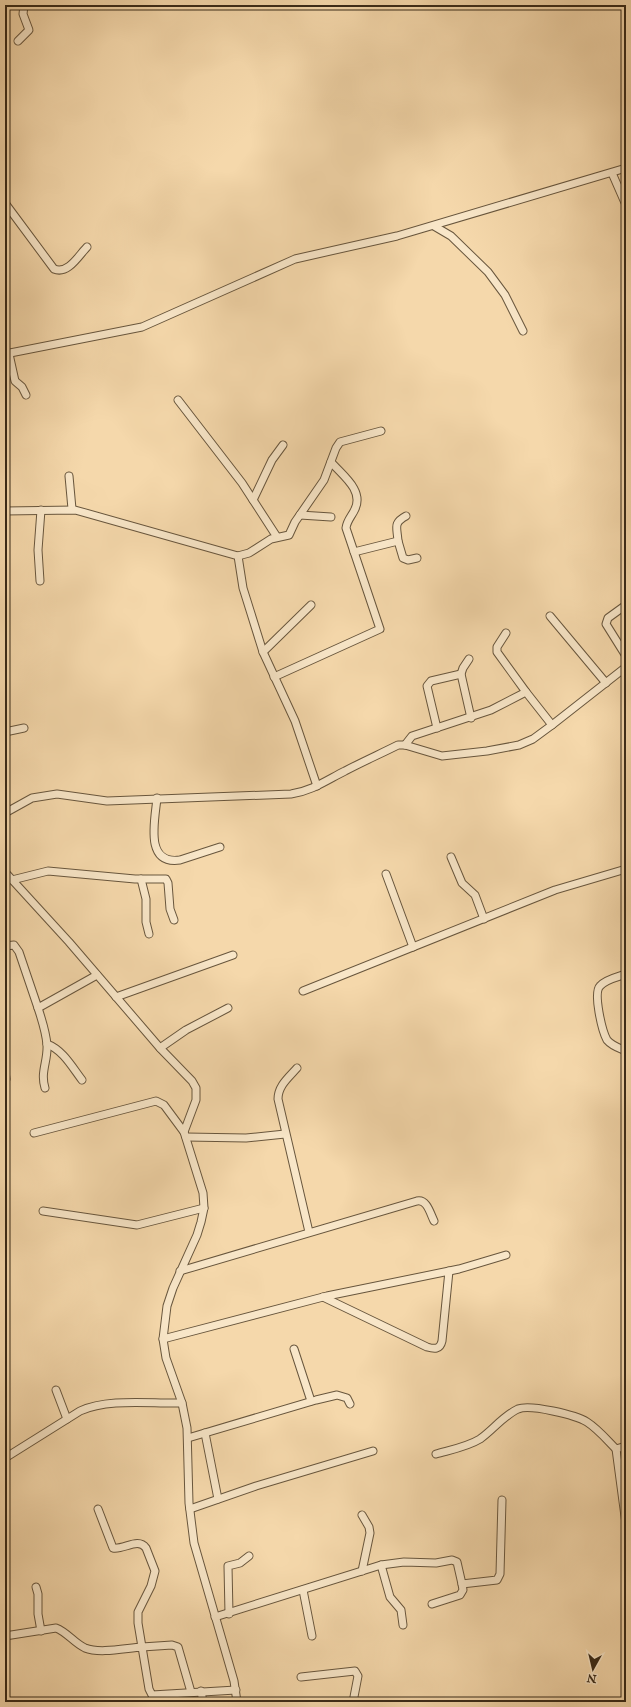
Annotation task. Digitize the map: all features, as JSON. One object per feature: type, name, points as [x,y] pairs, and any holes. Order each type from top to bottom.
[{"type":"street","points":[[18,40],[29,30],[24,17],[24,5]]},
{"type":"street","points":[[26,395],[22,387],[15,381],[7,354],[142,327],[295,258],[397,236],[434,226],[626,168]]},
{"type":"street","points":[[612,173],[626,204]]},
{"type":"street","points":[[5,203],[54,269],[60,270],[71,265],[88,247]]},
{"type":"street","points":[[434,226],[451,236],[488,272],[506,295],[524,331]]},
{"type":"street","points":[[178,400],[242,483],[277,537]]},
{"type":"street","points":[[5,511],[72,509],[238,556],[249,553],[272,539],[289,535],[295,522],[324,480],[340,442],[381,431]]},
{"type":"street","points":[[253,500],[272,460],[283,445]]},
{"type":"street","points":[[274,677],[380,629],[348,533],[347,524],[356,506],[357,494],[355,489],[331,462]]},
{"type":"street","points":[[69,476],[72,509]]},
{"type":"street","points":[[40,581],[38,550],[41,510]]},
{"type":"street","points":[[300,515],[331,517]]},
{"type":"street","points":[[406,516],[398,520],[397,523],[398,541],[403,558],[408,560],[418,558]]},
{"type":"street","points":[[354,552],[398,541]]},
{"type":"street","points":[[238,556],[243,588],[263,652],[296,721],[317,786]]},
{"type":"street","points":[[263,652],[311,605]]},
{"type":"street","points":[[626,605],[606,621],[626,656]]},
{"type":"street","points":[[550,616],[606,683]]},
{"type":"street","points":[[506,633],[497,646],[497,652],[552,725]]},
{"type":"street","points":[[469,659],[461,674],[471,718]]},
{"type":"street","points":[[5,813],[32,798],[44,796],[64,795],[107,801],[302,793],[398,745],[405,745],[442,756],[519,746],[552,725],[626,667]]},
{"type":"street","points":[[437,728],[427,686],[431,682],[461,674]]},
{"type":"street","points":[[405,745],[412,736],[471,718],[491,710],[526,692]]},
{"type":"street","points":[[5,732],[24,728]]},
{"type":"street","points":[[157,798],[154,843],[156,850],[166,858],[174,861],[180,860],[220,847]]},
{"type":"street","points":[[451,857],[462,883],[475,895],[484,919]]},
{"type":"street","points":[[303,991],[556,890],[626,869]]},
{"type":"street","points":[[12,880],[48,871],[141,879],[163,879],[168,881],[170,908],[174,920]]},
{"type":"street","points":[[5,872],[69,942],[160,1048],[192,1081],[196,1088],[196,1100],[185,1134]]},
{"type":"street","points":[[386,874],[412,947]]},
{"type":"street","points":[[141,879],[146,899],[146,922],[149,934]]},
{"type":"street","points":[[5,946],[14,946],[19,952],[38,1008],[47,1044],[47,1059],[42,1076],[46,1088]]},
{"type":"street","points":[[116,997],[233,954]]},
{"type":"street","points":[[626,974],[605,982],[600,986],[596,994],[604,1033],[607,1040],[626,1051]]},
{"type":"street","points":[[38,1008],[97,975]]},
{"type":"street","points":[[160,1048],[186,1030],[228,1008]]},
{"type":"street","points":[[47,1044],[62,1055],[82,1080]]},
{"type":"street","points":[[297,1068],[278,1091],[278,1105],[309,1232]]},
{"type":"street","points":[[5,1071],[5,1082]]},
{"type":"street","points":[[34,1133],[156,1101],[164,1106],[185,1134],[203,1193],[204,1208],[197,1235],[180,1271],[167,1306],[163,1339],[166,1358],[185,1415],[188,1438],[190,1509],[194,1543],[236,1690],[237,1702]]},
{"type":"street","points":[[185,1134],[246,1138],[285,1134]]},
{"type":"street","points":[[180,1271],[420,1200],[426,1204],[434,1221]]},
{"type":"street","points":[[43,1211],[137,1225],[204,1208]]},
{"type":"street","points":[[163,1339],[323,1297],[449,1271],[506,1255]]},
{"type":"street","points":[[323,1297],[434,1349],[441,1345],[442,1341],[449,1271]]},
{"type":"street","points":[[294,1349],[311,1401]]},
{"type":"street","points":[[56,1390],[67,1419]]},
{"type":"street","points":[[188,1438],[311,1401],[341,1395],[347,1398],[350,1404]]},
{"type":"street","points":[[5,1458],[67,1419],[90,1407],[100,1405],[182,1403]]},
{"type":"street","points":[[436,1454],[478,1440],[512,1413],[528,1407],[585,1420],[616,1449],[626,1524]]},
{"type":"street","points":[[205,1433],[218,1499]]},
{"type":"street","points":[[616,1449],[626,1446]]},
{"type":"street","points":[[190,1509],[256,1486],[372,1451]]},
{"type":"street","points":[[462,1584],[495,1581],[499,1578],[502,1500]]},
{"type":"street","points":[[98,1509],[113,1548],[141,1544],[146,1548],[155,1571],[154,1579],[140,1608],[137,1618],[149,1689],[152,1695],[236,1690]]},
{"type":"street","points":[[362,1515],[370,1533],[362,1571]]},
{"type":"street","points":[[229,1614],[228,1566],[240,1563],[249,1556]]},
{"type":"street","points":[[215,1617],[229,1614],[381,1565],[404,1562],[436,1563],[455,1560],[458,1566],[463,1590],[460,1595],[432,1604]]},
{"type":"street","points":[[381,1565],[390,1597],[401,1610],[403,1626]]},
{"type":"street","points":[[36,1587],[41,1631]]},
{"type":"street","points":[[303,1590],[312,1636]]},
{"type":"street","points":[[5,1636],[52,1628],[60,1629],[77,1643],[93,1650],[172,1645],[178,1647],[191,1692]]},
{"type":"street","points":[[301,1677],[354,1671],[358,1676],[353,1702]]},
{"type":"street","points":[[201,1691],[203,1702]]}]
